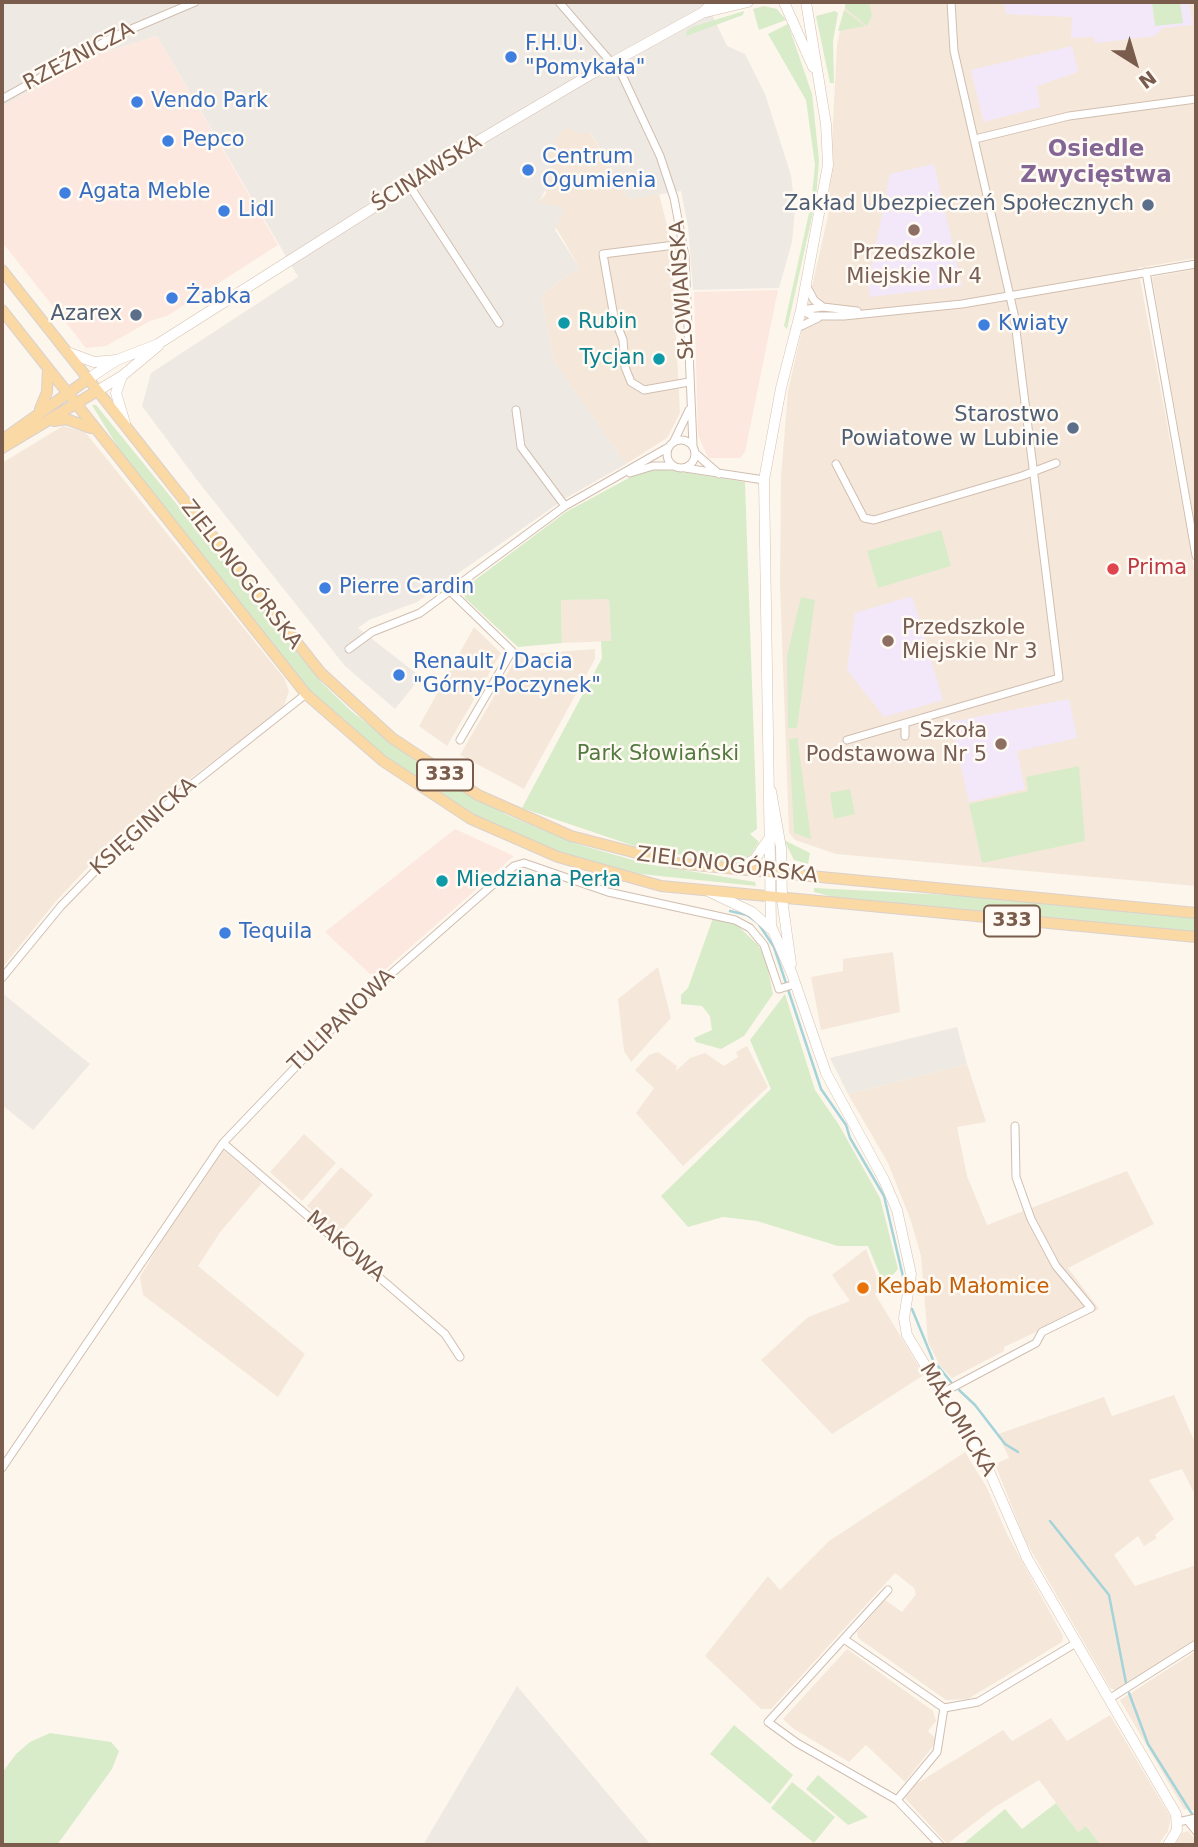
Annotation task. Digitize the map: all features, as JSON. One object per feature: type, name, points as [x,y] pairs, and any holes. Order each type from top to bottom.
[{"type":"main road","name":"ZIELONOGÓRSKA","points":[[2,270],[311,662],[357,709],[415,755],[488,800],[571,836],[643,857],[735,870],[1196,913]]},
{"type":"main road","name":"ZIELONOGÓRSKA","points":[[2,310],[306,694],[383,761],[433,797],[483,825],[552,855],[651,884],[776,899],[1196,937]]},
{"type":"main road","points":[[37,414],[47,393],[48,368]]},
{"type":"main road","name":"ŚCINAWSKA","points":[[2,440],[88,379]]},
{"type":"main road","points":[[2,448],[97,391]]},
{"type":"main road","points":[[44,424],[65,419],[82,422],[98,432]]},
{"type":"street","name":"RZEŹNICZA","points":[[2,99],[115,36],[195,2]]},
{"type":"street","points":[[559,2],[611,62]]},
{"type":"street","name":"ŚCINAWSKA","points":[[88,379],[117,360],[158,344],[409,185],[611,62],[702,13],[714,2]]},
{"type":"street","name":"ŚCINAWSKA","points":[[702,13],[747,2]]},
{"type":"street","points":[[784,2],[816,74]]},
{"type":"street","points":[[776,899],[769,873],[768,840],[770,788],[764,480],[827,180],[826,124],[806,2]]},
{"type":"street","points":[[847,740],[1059,678],[1011,297],[954,51],[951,2]]},
{"type":"street","name":"SŁOWIAŃSKA","points":[[611,62],[622,75],[660,156],[674,198],[683,244],[694,449]]},
{"type":"street","points":[[975,139],[1069,116],[1196,99]]},
{"type":"street","points":[[409,185],[499,323]]},
{"type":"street","points":[[683,244],[603,254],[614,317],[631,382],[644,390],[689,382]]},
{"type":"street","points":[[795,329],[812,319],[1011,297],[1196,264]]},
{"type":"street","points":[[1146,272],[1196,555]]},
{"type":"street","points":[[806,285],[814,300],[823,307]]},
{"type":"street","points":[[801,310],[823,307],[864,312]]},
{"type":"street","points":[[801,310],[825,317]]},
{"type":"street","name":"ŚCINAWSKA","points":[[97,391],[122,376],[153,352],[158,344]]},
{"type":"street","points":[[65,351],[94,362],[117,360]]},
{"type":"street","points":[[122,376],[117,387],[117,402],[128,430]]},
{"type":"street","points":[[349,649],[372,632],[420,613],[565,506],[667,448],[674,441],[690,406]]},
{"type":"street","points":[[516,410],[521,447],[565,506]]},
{"type":"street","points":[[674,441],[682,439],[719,474]]},
{"type":"street","points":[[667,448],[667,459],[673,466]]},
{"type":"street","points":[[684,468],[692,464],[694,449]]},
{"type":"street","points":[[836,464],[864,518],[874,520],[1055,463]]},
{"type":"street","points":[[616,478],[643,468],[673,466],[764,480]]},
{"type":"street","points":[[450,591],[512,651],[460,740]]},
{"type":"street","name":"KSIĘGINICKA","points":[[2,978],[61,906],[138,827],[306,694]]},
{"type":"street","points":[[905,723],[905,736]]},
{"type":"street","points":[[770,788],[776,808],[782,874],[776,899]]},
{"type":"street","points":[[735,870],[755,859],[768,840]]},
{"type":"street","name":"TULIPANOWA","points":[[2,1468],[223,1143],[351,1009],[519,864],[534,866],[608,892],[727,917],[742,923],[764,945],[779,989],[790,983]]},
{"type":"street","points":[[709,892],[752,912],[773,932]]},
{"type":"street","name":"MAŁOMICKA","points":[[776,899],[773,932],[790,983],[831,1083],[894,1202],[911,1271],[905,1328],[989,1471],[1018,1542],[1076,1643],[1109,1699],[1196,1831]]},
{"type":"street","name":"MAŁOMICKA","points":[[776,899],[790,983]]},
{"type":"street","points":[[942,1393],[1035,1343],[1042,1332],[1090,1308],[1056,1266],[1031,1219],[1016,1177],[1015,1126]]},
{"type":"street","name":"MAKOWA","points":[[223,1143],[446,1334],[460,1357]]},
{"type":"street","points":[[888,1590],[768,1722],[797,1743],[897,1800],[940,1845]]},
{"type":"street","points":[[844,1639],[944,1707],[978,1702],[1076,1643]]},
{"type":"street","points":[[1109,1699],[1196,1644]]},
{"type":"street","points":[[897,1800],[937,1752],[944,1707]]},
{"type":"street","points":[[1168,1845],[1188,1820]]},
{"type":"shaded area","points":[[2,2],[706,2],[727,46],[745,54],[765,94],[791,175],[795,210],[792,242],[779,288],[693,290],[688,226],[681,191],[629,199],[591,133],[580,133],[564,127],[542,159],[551,167],[551,179],[540,200],[543,204],[565,207],[555,230],[579,267],[541,295],[554,362],[626,464],[566,498],[417,602],[369,620],[358,628],[421,677],[395,709],[345,666],[197,480],[142,406],[151,373],[298,277],[157,36],[89,57],[2,107]]},
{"type":"shaded area","name":"Osiedle Zwycięstwa","points":[[846,2],[1196,2],[1196,258],[1138,268],[1196,579],[1196,886],[836,854],[795,840],[789,833],[780,585],[781,477],[788,391],[828,216],[837,45]]},
{"type":"shaded area","points":[[1004,2],[1189,2],[1193,25],[1163,28],[1155,36],[1095,43],[1094,37],[1071,38],[1072,17],[1006,14]]},
{"type":"shaded area","points":[[157,36],[278,245],[167,316],[150,321],[106,346],[86,348],[2,242],[2,107],[89,57]]},
{"type":"shaded area","points":[[1072,46],[1078,72],[1037,86],[1040,107],[984,122],[971,70]]},
{"type":"shaded area","points":[[564,126],[580,133],[590,132],[629,199],[659,194],[667,225],[672,259],[680,413],[667,438],[626,464],[554,362],[541,295],[579,267],[540,200],[546,194],[542,159]]},
{"type":"shaded area","name":"Przedszkole Miejskie Nr 4","points":[[934,164],[962,286],[870,297],[868,285],[890,174]]},
{"type":"shaded area","points":[[1196,269],[1196,532],[1152,277]]},
{"type":"shaded area","points":[[778,290],[745,452],[740,458],[708,458],[698,435],[694,292]]},
{"type":"shaded area","points":[[63,426],[85,432],[284,678],[289,691],[283,708],[174,791],[91,864],[57,900],[2,968],[2,463]]},
{"type":"shaded area","name":"Przedszkole Miejskie Nr 3","points":[[912,596],[943,700],[884,717],[847,670],[855,613]]},
{"type":"shaded area","points":[[609,598],[611,641],[562,643],[561,600]]},
{"type":"shaded area","points":[[474,627],[501,653],[447,746],[419,726]]},
{"type":"shaded area","points":[[595,649],[595,659],[524,789],[460,755],[518,655]]},
{"type":"shaded area","name":"Szkoła Podstawowa Nr 5","points":[[1069,699],[1077,738],[1017,751],[1025,789],[969,802],[951,722]]},
{"type":"shaded area","points":[[455,829],[514,856],[380,974],[370,974],[325,932]]},
{"type":"shaded area","points":[[893,952],[900,1012],[821,1030],[811,977],[843,971],[843,959]]},
{"type":"shaded area","points":[[658,967],[671,1018],[631,1062],[624,1051],[618,999]]},
{"type":"shaded area","points":[[2,993],[90,1064],[33,1130],[2,1105]]},
{"type":"shaded area","points":[[957,1027],[967,1064],[848,1094],[830,1058]]},
{"type":"shaded area","points":[[747,1046],[768,1087],[683,1166],[636,1113],[654,1088],[635,1070],[649,1055],[658,1052],[677,1066],[676,1071],[690,1058],[705,1053],[724,1066],[738,1057],[736,1052]]},
{"type":"shaded area","points":[[967,1064],[986,1122],[957,1127],[967,1176],[987,1225],[1127,1171],[1154,1224],[1068,1268],[1099,1309],[1043,1336],[1038,1331],[1004,1347],[1004,1351],[952,1378],[940,1366],[928,1342],[921,1256],[911,1221],[888,1163],[848,1094]]},
{"type":"shaded area","points":[[304,1134],[336,1163],[302,1201],[270,1172]]},
{"type":"shaded area","points":[[222,1149],[262,1183],[221,1231],[198,1266],[305,1354],[278,1397],[143,1295],[140,1277],[185,1202]]},
{"type":"shaded area","points":[[341,1167],[373,1195],[339,1234],[307,1206]]},
{"type":"shaded area","points":[[866,1249],[881,1287],[875,1294],[924,1375],[832,1434],[761,1360],[808,1317],[850,1301],[832,1275]]},
{"type":"shaded area","points":[[1174,1395],[1196,1445],[1196,1497],[1182,1469],[1149,1480],[1174,1519],[1155,1535],[1157,1538],[1144,1546],[1138,1536],[1114,1555],[1135,1586],[1196,1565],[1196,1638],[1117,1691],[1110,1688],[1025,1540],[995,1464],[1009,1458],[998,1434],[1104,1397],[1112,1416]]},
{"type":"shaded area","points":[[965,1452],[986,1486],[1007,1534],[1063,1636],[1062,1642],[968,1699],[946,1700],[858,1638],[857,1632],[885,1600],[902,1612],[916,1594],[914,1588],[895,1573],[771,1709],[761,1709],[705,1656],[768,1576],[780,1590],[829,1541]]},
{"type":"shaded area","points":[[847,1649],[933,1711],[936,1721],[928,1731],[936,1739],[934,1745],[905,1782],[866,1745],[849,1762],[794,1729],[783,1719]]},
{"type":"shaded area","points":[[1196,1651],[1194,1810],[1184,1809],[1120,1700]]},
{"type":"shaded area","points":[[517,1686],[651,1845],[423,1845]]},
{"type":"shaded area","points":[[1110,1715],[1171,1818],[1168,1831],[1158,1845],[1101,1845],[1086,1826],[1078,1832],[1039,1780],[995,1807],[947,1844],[905,1798],[916,1784],[1003,1730],[1012,1741],[1051,1718],[1067,1741]]},
{"type":"shaded area","points":[[1188,1831],[1196,1840],[1196,1845],[1175,1845],[1182,1833]]},
{"type":"green space","points":[[846,2],[869,2],[872,16],[867,26],[845,8]]},
{"type":"green space","points":[[1152,2],[1180,2],[1183,23],[1155,26]]},
{"type":"green space","points":[[764,6],[777,9],[786,20],[759,30],[753,9]]},
{"type":"green space","points":[[844,10],[865,26],[838,31]]},
{"type":"green space","points":[[744,11],[743,15],[686,36],[687,30],[695,26]]},
{"type":"green space","points":[[835,11],[838,13],[833,41],[834,83],[830,83],[816,16]]},
{"type":"green space","points":[[788,24],[812,94],[819,160],[816,199],[787,329],[784,326],[811,204],[815,165],[806,100],[768,34]]},
{"type":"green space","points":[[92,405],[96,405],[323,684],[351,711],[423,767],[507,815],[577,844],[647,864],[755,882],[756,886],[631,873],[575,859],[525,839],[463,809],[381,754],[308,690],[122,454]]},
{"type":"green space","name":"Park Słowiański","points":[[662,469],[745,482],[757,829],[750,834],[759,842],[751,855],[741,860],[728,862],[643,849],[522,808],[602,658],[601,641],[611,641],[609,599],[561,600],[562,643],[518,647],[465,598],[463,589],[566,512],[638,473]]},
{"type":"green space","points":[[941,530],[951,566],[878,588],[867,551]]},
{"type":"green space","points":[[801,597],[815,600],[797,728],[788,728],[787,656]]},
{"type":"green space","points":[[798,738],[811,839],[794,833],[789,739]]},
{"type":"green space","points":[[1079,766],[1085,841],[982,863],[969,804],[1028,791],[1026,777]]},
{"type":"green space","points":[[850,789],[855,814],[834,819],[830,793]]},
{"type":"green space","points":[[784,840],[810,853],[808,864],[794,860]]},
{"type":"green space","points":[[814,888],[967,896],[1196,915],[1196,932],[845,900],[814,892]]},
{"type":"green space","points":[[713,918],[736,924],[757,944],[765,955],[773,994],[744,1036],[721,1049],[696,1042],[694,1038],[712,1030],[710,1016],[702,1006],[681,1004],[681,995],[688,988]]},
{"type":"green space","points":[[785,994],[815,1090],[839,1125],[880,1198],[898,1269],[884,1285],[868,1246],[838,1246],[757,1221],[723,1217],[688,1227],[661,1196],[771,1089],[750,1040]]},
{"type":"green space","points":[[734,1725],[793,1775],[770,1804],[710,1754]]},
{"type":"green space","points":[[50,1733],[111,1742],[119,1751],[112,1769],[57,1845],[2,1845],[2,1773],[16,1754],[30,1742]]},
{"type":"green space","points":[[818,1775],[868,1817],[848,1825],[806,1789]]},
{"type":"green space","points":[[792,1782],[835,1817],[814,1843],[771,1808]]},
{"type":"green space","points":[[1056,1803],[1078,1832],[1086,1826],[1101,1845],[962,1845],[1005,1809],[1022,1829]]},
{"type":"waterway","points":[[730,911],[747,915],[758,923],[774,947],[821,1089],[846,1125],[850,1138],[884,1196],[905,1285]]},
{"type":"waterway","points":[[912,1309],[933,1360],[951,1382]]},
{"type":"waterway","points":[[959,1390],[975,1405],[1005,1444],[1018,1452]]},
{"type":"waterway","points":[[1050,1521],[1109,1595],[1126,1683]]},
{"type":"waterway","points":[[1129,1693],[1148,1744],[1192,1814]]},
{"type":"place","name":"F.H.U. \"Pomykała\"","points":[[511,57]]},
{"type":"place","name":"Vendo Park","points":[[137,102]]},
{"type":"place","name":"Pepco","points":[[168,141]]},
{"type":"place","name":"Centrum Ogumienia","points":[[528,170]]},
{"type":"place","name":"Agata Meble","points":[[65,193]]},
{"type":"place","name":"Zakład Ubezpieczeń Społecznych","points":[[1148,205]]},
{"type":"place","name":"Lidl","points":[[224,211]]},
{"type":"place","name":"Przedszkole Miejskie Nr 4","points":[[914,230]]},
{"type":"place","name":"Żabka","points":[[172,298]]},
{"type":"place","name":"Azarex","points":[[136,315]]},
{"type":"place","name":"Rubin","points":[[564,323]]},
{"type":"place","name":"Kwiaty","points":[[984,325]]},
{"type":"place","name":"Tycjan","points":[[659,359]]},
{"type":"place","name":"Starostwo Powiatowe w Lubinie","points":[[1073,428]]},
{"type":"place","name":"Prima","points":[[1113,569]]},
{"type":"place","name":"Pierre Cardin","points":[[325,588]]},
{"type":"place","name":"Przedszkole Miejskie Nr 3","points":[[888,641]]},
{"type":"place","name":"Renault / Dacia \"Górny-Poczynek\"","points":[[399,675]]},
{"type":"place","name":"Szkoła Podstawowa Nr 5","points":[[1001,744]]},
{"type":"place","name":"Miedziana Perła","points":[[442,881]]},
{"type":"place","name":"Tequila","points":[[225,933]]},
{"type":"place","name":"Kebab Małomice","points":[[863,1288]]},
{"type":"district","name":"Osiedle Zwycięstwa","points":[[1096,163]]}]
